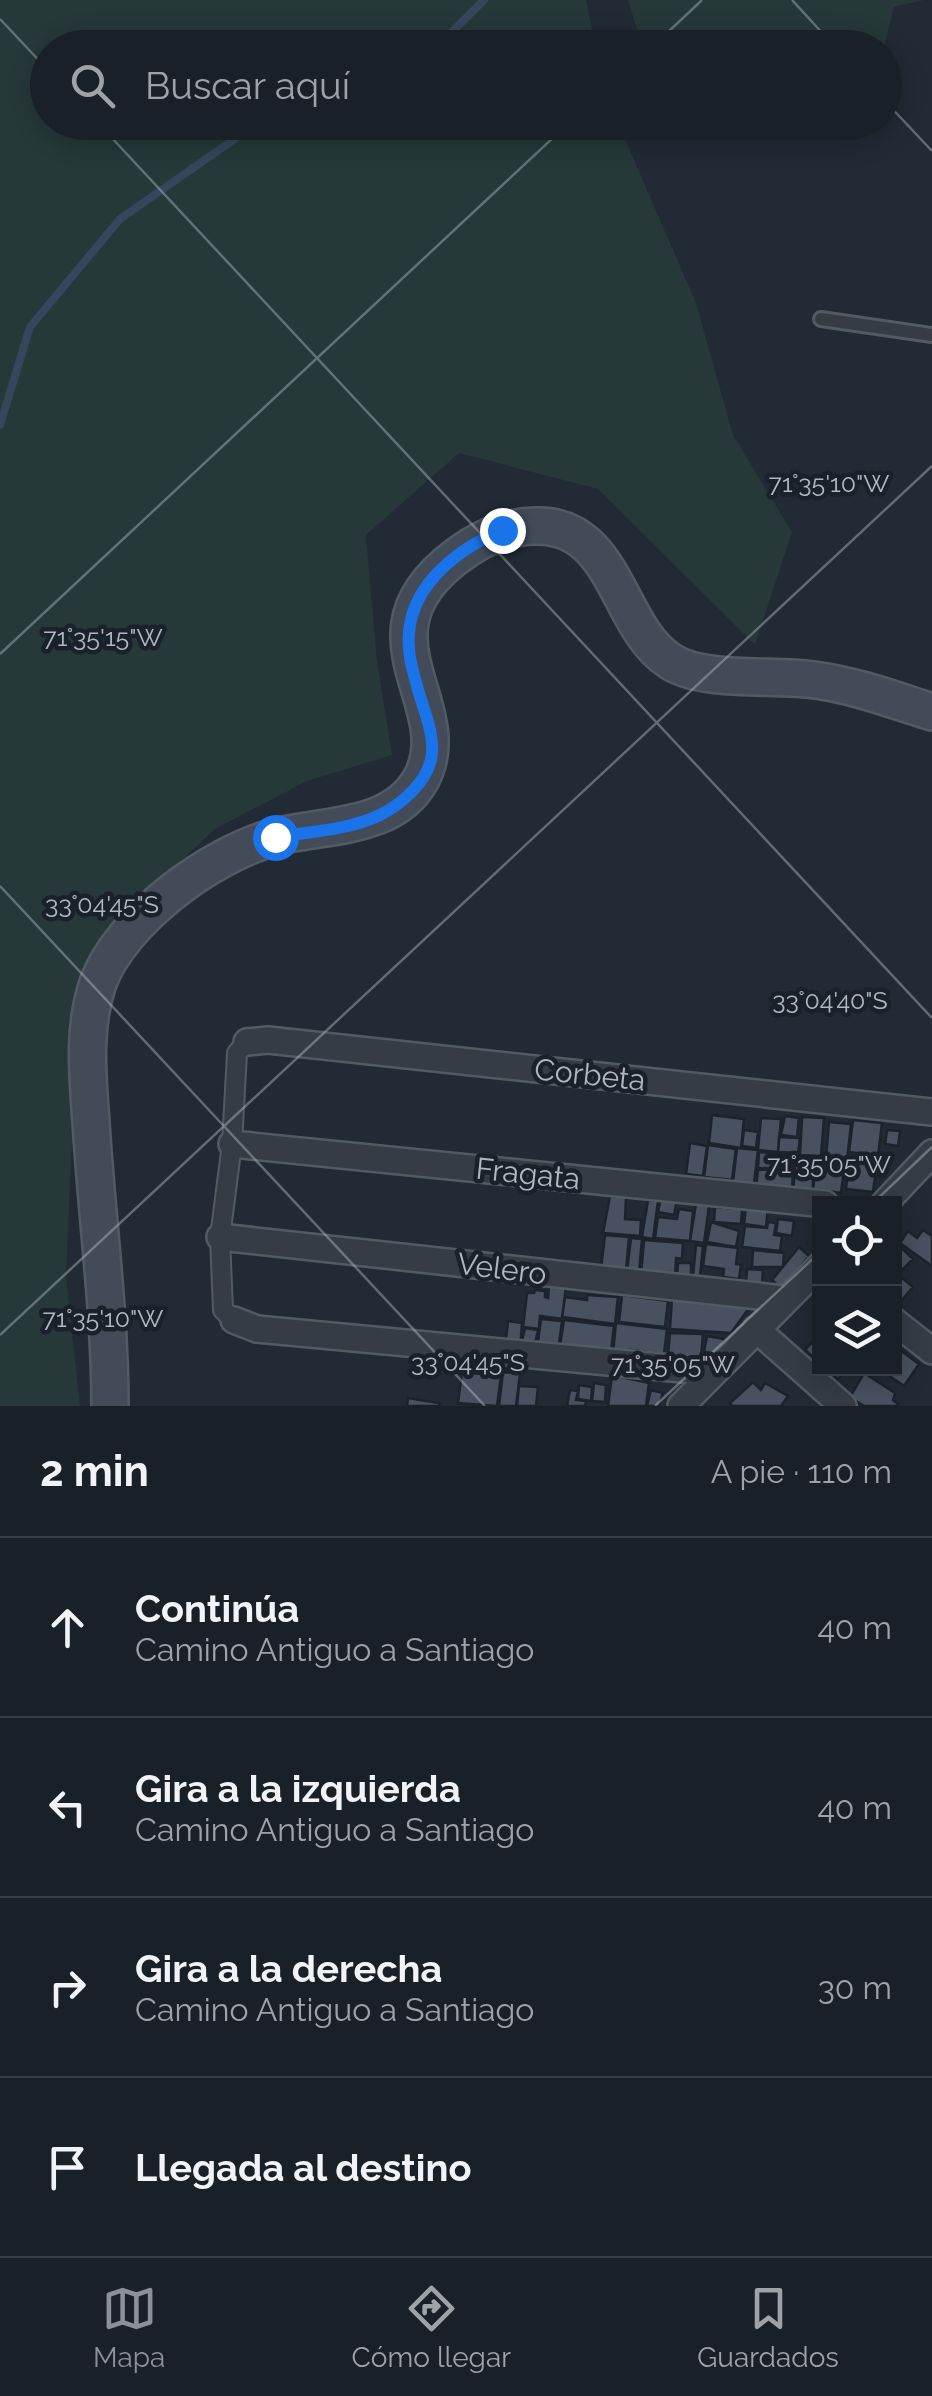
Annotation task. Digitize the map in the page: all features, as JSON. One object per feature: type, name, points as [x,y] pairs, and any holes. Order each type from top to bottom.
[{"type":"main road","points":[[110,1406],[89,1083],[88,1027],[97,986],[110,957],[134,926],[186,884],[238,851],[275,837],[376,817],[402,802],[420,782],[432,754],[408,648],[410,619],[420,594],[445,565],[477,541],[502,530],[542,526],[570,533],[595,550],[652,644],[669,660],[692,670],[816,680],[872,692],[932,712]]},
{"type":"street","name":"Corbeta","points":[[247,1042],[268,1040],[932,1112]]},
{"type":"street","points":[[247,1042],[237,1053],[232,1144],[220,1237],[223,1310],[234,1320],[257,1329],[714,1372]]},
{"type":"street","name":"Fragata","points":[[232,1144],[812,1203]]},
{"type":"street","points":[[892,1196],[932,1153]]},
{"type":"street","name":"Velero","points":[[220,1237],[785,1299]]},
{"type":"street","points":[[682,1406],[812,1274]]},
{"type":"street","points":[[902,1327],[932,1350]]},
{"type":"street","points":[[756,1328],[843,1406]]},
{"type":"lane","points":[[822,319],[932,335]]},
{"type":"shaded area","points":[[0,0],[586,0],[592,30],[30,30],[30,140],[625,140],[696,303],[733,435],[792,532],[755,645],[598,489],[459,453],[366,535],[377,661],[392,755],[307,781],[215,829],[107,931],[77,1027],[66,1277],[80,1406],[0,1406]]},
{"type":"shaded area","points":[[628,0],[924,0],[894,7],[888,30],[637,30]]},
{"type":"building","points":[[712,1115],[744,1119],[741,1148],[709,1143]]},
{"type":"building","points":[[785,1116],[799,1118],[797,1137],[781,1135]]},
{"type":"building","points":[[802,1117],[824,1118],[821,1156],[800,1155]]},
{"type":"building","points":[[761,1118],[781,1119],[778,1152],[758,1150]]},
{"type":"building","points":[[853,1120],[882,1123],[878,1156],[849,1152]]},
{"type":"building","points":[[829,1122],[851,1124],[847,1161],[826,1158]]},
{"type":"building","points":[[744,1130],[758,1132],[756,1148],[742,1146]]},
{"type":"building","points":[[887,1130],[900,1131],[898,1146],[885,1144]]},
{"type":"building","points":[[779,1137],[800,1138],[798,1153],[778,1152]]},
{"type":"building","points":[[690,1143],[707,1146],[703,1176],[686,1174]]},
{"type":"building","points":[[708,1145],[736,1149],[732,1180],[704,1177]]},
{"type":"building","points":[[737,1148],[758,1150],[754,1184],[733,1181]]},
{"type":"building","points":[[759,1152],[793,1155],[792,1169],[758,1168]]},
{"type":"building","points":[[796,1157],[815,1158],[812,1195],[793,1193]]},
{"type":"building","points":[[817,1158],[845,1162],[841,1193],[813,1189]]},
{"type":"building","points":[[849,1159],[877,1163],[873,1192],[846,1189]]},
{"type":"building","points":[[758,1170],[793,1171],[792,1191],[756,1188]]},
{"type":"building","points":[[610,1196],[626,1197],[625,1219],[641,1220],[640,1236],[603,1233]]},
{"type":"building","points":[[661,1197],[677,1200],[674,1215],[658,1212]]},
{"type":"building","points":[[648,1200],[658,1201],[653,1239],[642,1237]]},
{"type":"building","points":[[696,1204],[709,1206],[704,1243],[690,1241]]},
{"type":"building","points":[[746,1206],[768,1208],[766,1227],[744,1224]]},
{"type":"building","points":[[715,1207],[742,1209],[741,1224],[714,1222]]},
{"type":"building","points":[[679,1209],[693,1211],[690,1241],[655,1238],[658,1217],[677,1219]]},
{"type":"building","points":[[778,1219],[794,1221],[792,1236],[776,1233]]},
{"type":"building","points":[[711,1222],[739,1231],[736,1247],[707,1242]]},
{"type":"building","points":[[768,1222],[776,1223],[774,1235],[782,1236],[780,1251],[742,1247],[745,1226],[767,1228]]},
{"type":"building","points":[[923,1230],[932,1236],[932,1266],[902,1244],[908,1231],[917,1238]]},
{"type":"building","points":[[605,1235],[629,1237],[626,1271],[601,1268]]},
{"type":"building","points":[[631,1238],[642,1239],[639,1272],[627,1271]]},
{"type":"building","points":[[644,1240],[683,1243],[682,1259],[676,1258],[675,1278],[641,1275]]},
{"type":"building","points":[[706,1244],[738,1248],[739,1279],[723,1277],[724,1269],[703,1266]]},
{"type":"building","points":[[696,1245],[703,1246],[700,1277],[693,1276]]},
{"type":"building","points":[[799,1247],[809,1256],[782,1289],[772,1280]]},
{"type":"building","points":[[902,1249],[913,1259],[902,1270]]},
{"type":"building","points":[[753,1250],[784,1253],[783,1267],[752,1267]]},
{"type":"building","points":[[678,1263],[691,1263],[691,1277],[677,1276]]},
{"type":"building","points":[[747,1269],[763,1270],[762,1285],[746,1284]]},
{"type":"building","points":[[902,1278],[913,1287],[902,1300]]},
{"type":"building","points":[[549,1286],[566,1287],[562,1319],[540,1316],[539,1329],[523,1327],[527,1293],[545,1291],[548,1298]]},
{"type":"building","points":[[587,1295],[618,1297],[615,1324],[562,1317],[565,1297],[587,1300]]},
{"type":"building","points":[[622,1295],[668,1301],[665,1327],[619,1322]]},
{"type":"building","points":[[672,1298],[752,1304],[731,1333],[670,1329]]},
{"type":"building","points":[[541,1319],[562,1321],[559,1344],[538,1342]]},
{"type":"building","points":[[564,1320],[614,1326],[611,1352],[560,1346]]},
{"type":"building","points":[[508,1321],[522,1323],[520,1350],[505,1348]]},
{"type":"building","points":[[616,1323],[667,1329],[664,1354],[630,1350],[630,1354],[613,1353]]},
{"type":"building","points":[[525,1328],[538,1330],[535,1344],[521,1345]]},
{"type":"building","points":[[670,1333],[703,1334],[701,1357],[668,1356]]},
{"type":"building","points":[[707,1336],[724,1339],[721,1355],[704,1352]]},
{"type":"building","points":[[902,1351],[919,1364],[904,1386],[890,1376],[902,1376]]},
{"type":"building","points":[[462,1372],[501,1376],[497,1406],[458,1403]]},
{"type":"building","points":[[503,1372],[520,1374],[516,1406],[499,1406]]},
{"type":"building","points":[[612,1375],[649,1383],[646,1406],[608,1406]]},
{"type":"building","points":[[862,1376],[869,1376],[895,1393],[893,1400],[898,1404],[864,1406],[850,1397]]},
{"type":"building","points":[[753,1382],[761,1390],[765,1383],[788,1396],[781,1406],[732,1406],[730,1403]]},
{"type":"building","points":[[594,1383],[606,1385],[605,1402],[592,1401]]},
{"type":"building","points":[[579,1385],[592,1387],[591,1401],[578,1399]]},
{"type":"building","points":[[519,1386],[538,1387],[536,1406],[517,1406]]},
{"type":"building","points":[[570,1390],[578,1391],[576,1400],[586,1401],[585,1406],[567,1406]]},
{"type":"building","points":[[651,1390],[663,1393],[659,1406],[647,1406]]},
{"type":"building","points":[[408,1398],[439,1403],[440,1406],[407,1406]]},
{"type":"waterway","points":[[454,30],[484,0]]},
{"type":"waterway","points":[[0,425],[30,327],[120,219],[233,140]]},
{"type":"route","points":[[275,837],[376,817],[402,802],[420,782],[432,754],[408,648],[410,619],[420,594],[445,565],[477,541],[502,530]]}]
